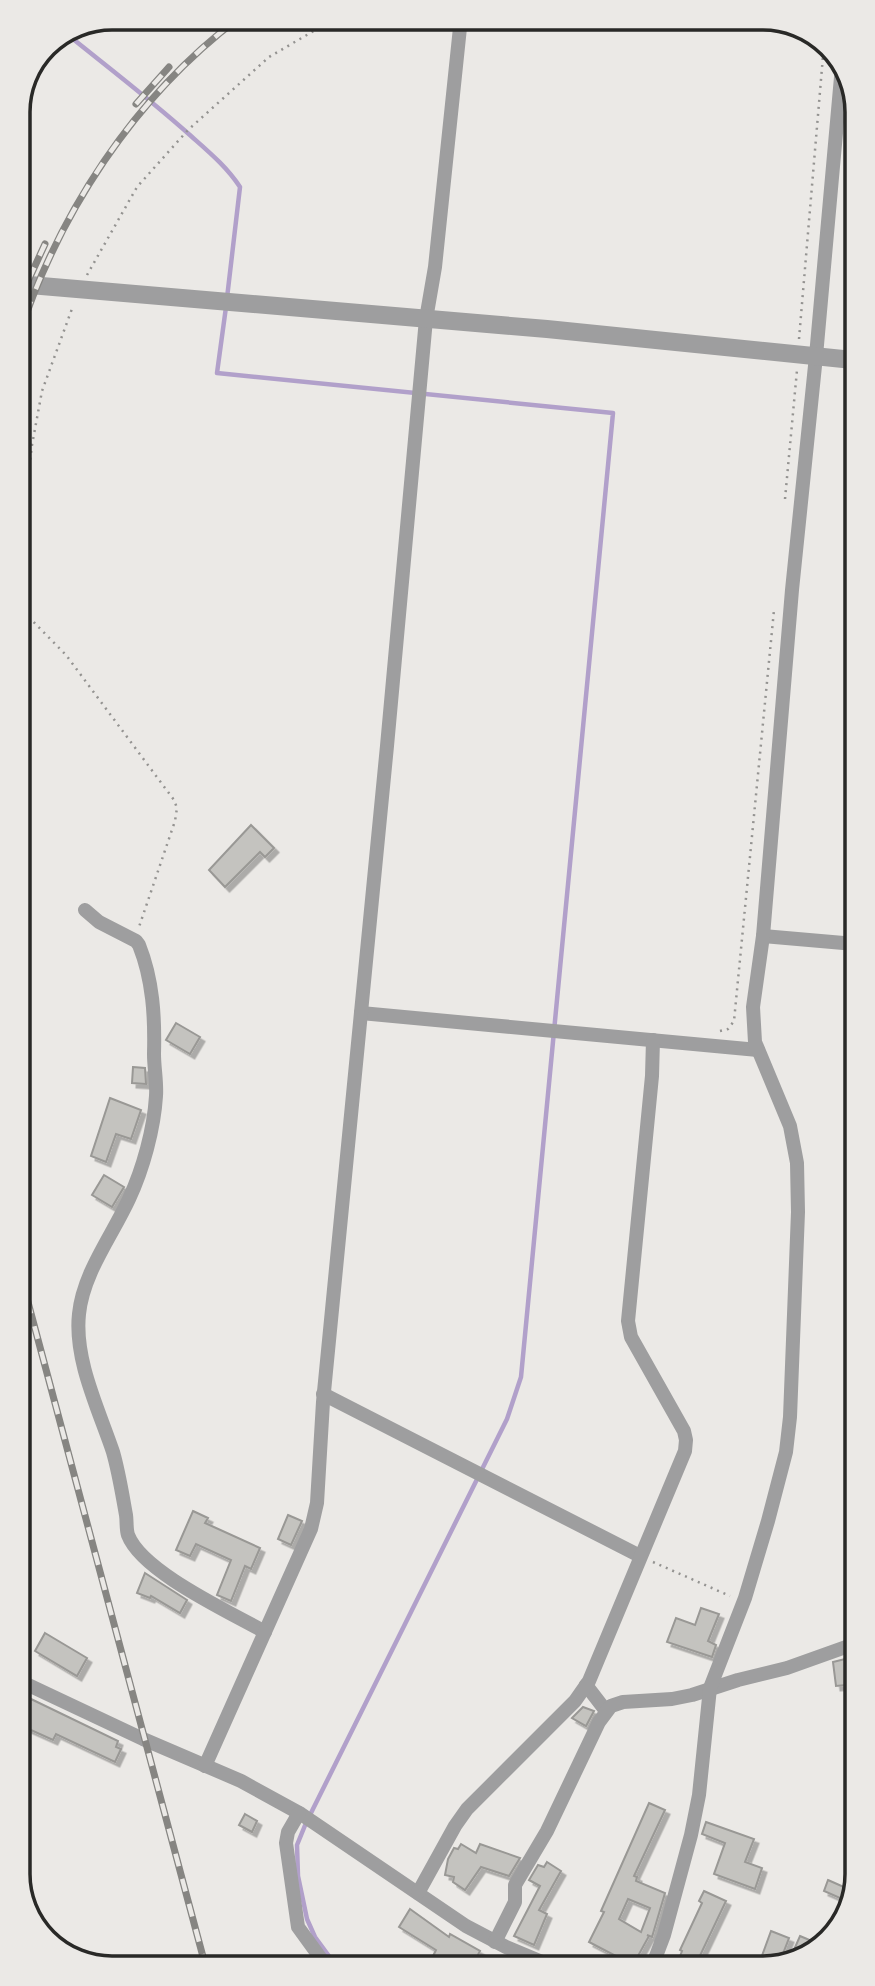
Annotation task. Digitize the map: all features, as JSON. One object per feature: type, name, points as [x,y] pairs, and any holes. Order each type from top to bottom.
[{"type":"street","points":[[205,1766],[311,1529],[317,1503],[323,1394],[426,319],[435,267],[460,30]]},
{"type":"street","points":[[656,1956],[691,1835],[699,1795],[710,1690],[743,1602],[774,1499],[786,1452],[792,1393],[797,1163],[790,1126],[758,1050],[753,1007],[763,936],[792,590],[807,355],[840,83]]},
{"type":"street","points":[[30,285],[845,359]]},
{"type":"street","points":[[85,910],[99,922],[136,941],[148,976],[156,1027],[155,1112],[131,1196],[85,1287],[78,1318],[80,1343],[91,1392],[120,1480],[127,1533],[133,1545],[167,1576],[265,1632]]},
{"type":"street","points":[[763,936],[845,943]]},
{"type":"street","points":[[361,1013],[758,1050]]},
{"type":"street","points":[[418,1893],[455,1826],[467,1810],[575,1701],[586,1685],[686,1446],[684,1431],[650,1374],[628,1326],[637,1206],[652,1076],[653,1040]]},
{"type":"street","points":[[323,1394],[640,1556]]},
{"type":"street","points":[[495,1942],[515,1902],[515,1885],[547,1831],[606,1711],[611,1706],[623,1702],[673,1699],[710,1690],[787,1668],[845,1647]]},
{"type":"street","points":[[586,1685],[606,1711]]},
{"type":"street","points":[[30,1686],[241,1781],[299,1813],[466,1926],[528,1956]]},
{"type":"street","points":[[299,1813],[288,1832],[286,1843],[298,1927],[319,1956]]},
{"type":"path","points":[[30,474],[42,391],[80,289],[137,187],[188,130],[269,57],[315,30]]},
{"type":"path","points":[[785,503],[807,355],[823,56]]},
{"type":"path","points":[[717,1031],[728,1029],[734,1021],[775,608]]},
{"type":"path","points":[[30,618],[66,655],[177,808],[136,941]]},
{"type":"path","points":[[640,1556],[743,1602]]},
{"type":"building","points":[[251,825],[274,848],[265,857],[260,852],[225,887],[209,870]]},
{"type":"building","points":[[176,1023],[200,1037],[190,1054],[166,1040]]},
{"type":"building","points":[[133,1067],[145,1068],[146,1084],[132,1083]]},
{"type":"building","points":[[110,1098],[141,1110],[131,1139],[116,1134],[106,1162],[91,1156]]},
{"type":"building","points":[[104,1175],[124,1187],[112,1207],[92,1195]]},
{"type":"building","points":[[193,1511],[208,1518],[205,1523],[260,1548],[251,1569],[245,1566],[231,1601],[217,1595],[231,1560],[196,1544],[190,1556],[176,1550]]},
{"type":"building","points":[[288,1515],[302,1521],[291,1545],[278,1539]]},
{"type":"building","points":[[145,1573],[187,1600],[180,1613],[151,1596],[150,1598],[137,1593]]},
{"type":"building","points":[[701,1608],[719,1614],[708,1641],[716,1645],[712,1657],[667,1642],[676,1618],[695,1625]]},
{"type":"building","points":[[45,1633],[87,1658],[77,1676],[35,1651]]},
{"type":"building","points":[[845,1659],[845,1685],[836,1686],[833,1662]]},
{"type":"building","points":[[31,1699],[118,1741],[116,1747],[121,1749],[115,1762],[56,1734],[53,1740],[30,1730]]},
{"type":"building","points":[[583,1707],[594,1711],[586,1726],[572,1718]]},
{"type":"building","points":[[649,1803],[665,1810],[634,1876],[637,1877],[636,1881],[665,1893],[652,1937],[647,1935],[649,1936],[638,1956],[616,1956],[589,1942],[604,1912],[601,1911]],"holes":[[[628,1899],[650,1908],[641,1932],[619,1919]]]},
{"type":"building","points":[[245,1814],[257,1821],[252,1832],[239,1825]]},
{"type":"building","points":[[706,1822],[754,1839],[745,1862],[762,1868],[755,1889],[714,1874],[725,1843],[702,1834]]},
{"type":"building","points":[[461,1844],[476,1853],[480,1844],[520,1858],[509,1876],[481,1867],[465,1890],[453,1882],[454,1877],[445,1875],[448,1859],[454,1848],[458,1849]]},
{"type":"building","points":[[547,1862],[561,1871],[539,1910],[547,1914],[534,1945],[514,1936],[540,1886],[529,1880],[538,1865],[544,1867]]},
{"type":"building","points":[[828,1880],[844,1887],[842,1899],[824,1891]]},
{"type":"building","points":[[704,1891],[726,1901],[700,1956],[680,1956],[680,1950],[702,1903],[699,1901]]},
{"type":"building","points":[[410,1909],[449,1937],[450,1934],[480,1951],[477,1956],[433,1956],[436,1950],[399,1927]]},
{"type":"building","points":[[771,1931],[789,1938],[783,1954],[762,1956]]},
{"type":"building","points":[[800,1936],[811,1941],[800,1948],[794,1951]]},
{"type":"waterway","points":[[74,40],[191,136],[224,166],[240,187],[227,298]]},
{"type":"waterway","points":[[226,307],[217,373],[613,413],[521,1377],[507,1419],[310,1815]]},
{"type":"waterway","points":[[306,1823],[297,1845],[298,1876],[307,1919],[315,1937],[329,1956]]},
{"type":"railway","points":[[30,306],[55,247],[104,161],[133,121],[166,84],[224,30]]},
{"type":"railway","points":[[136,104],[169,67]]},
{"type":"railway","points":[[30,277],[45,244]]},
{"type":"railway","points":[[30,1310],[203,1956]]}]
